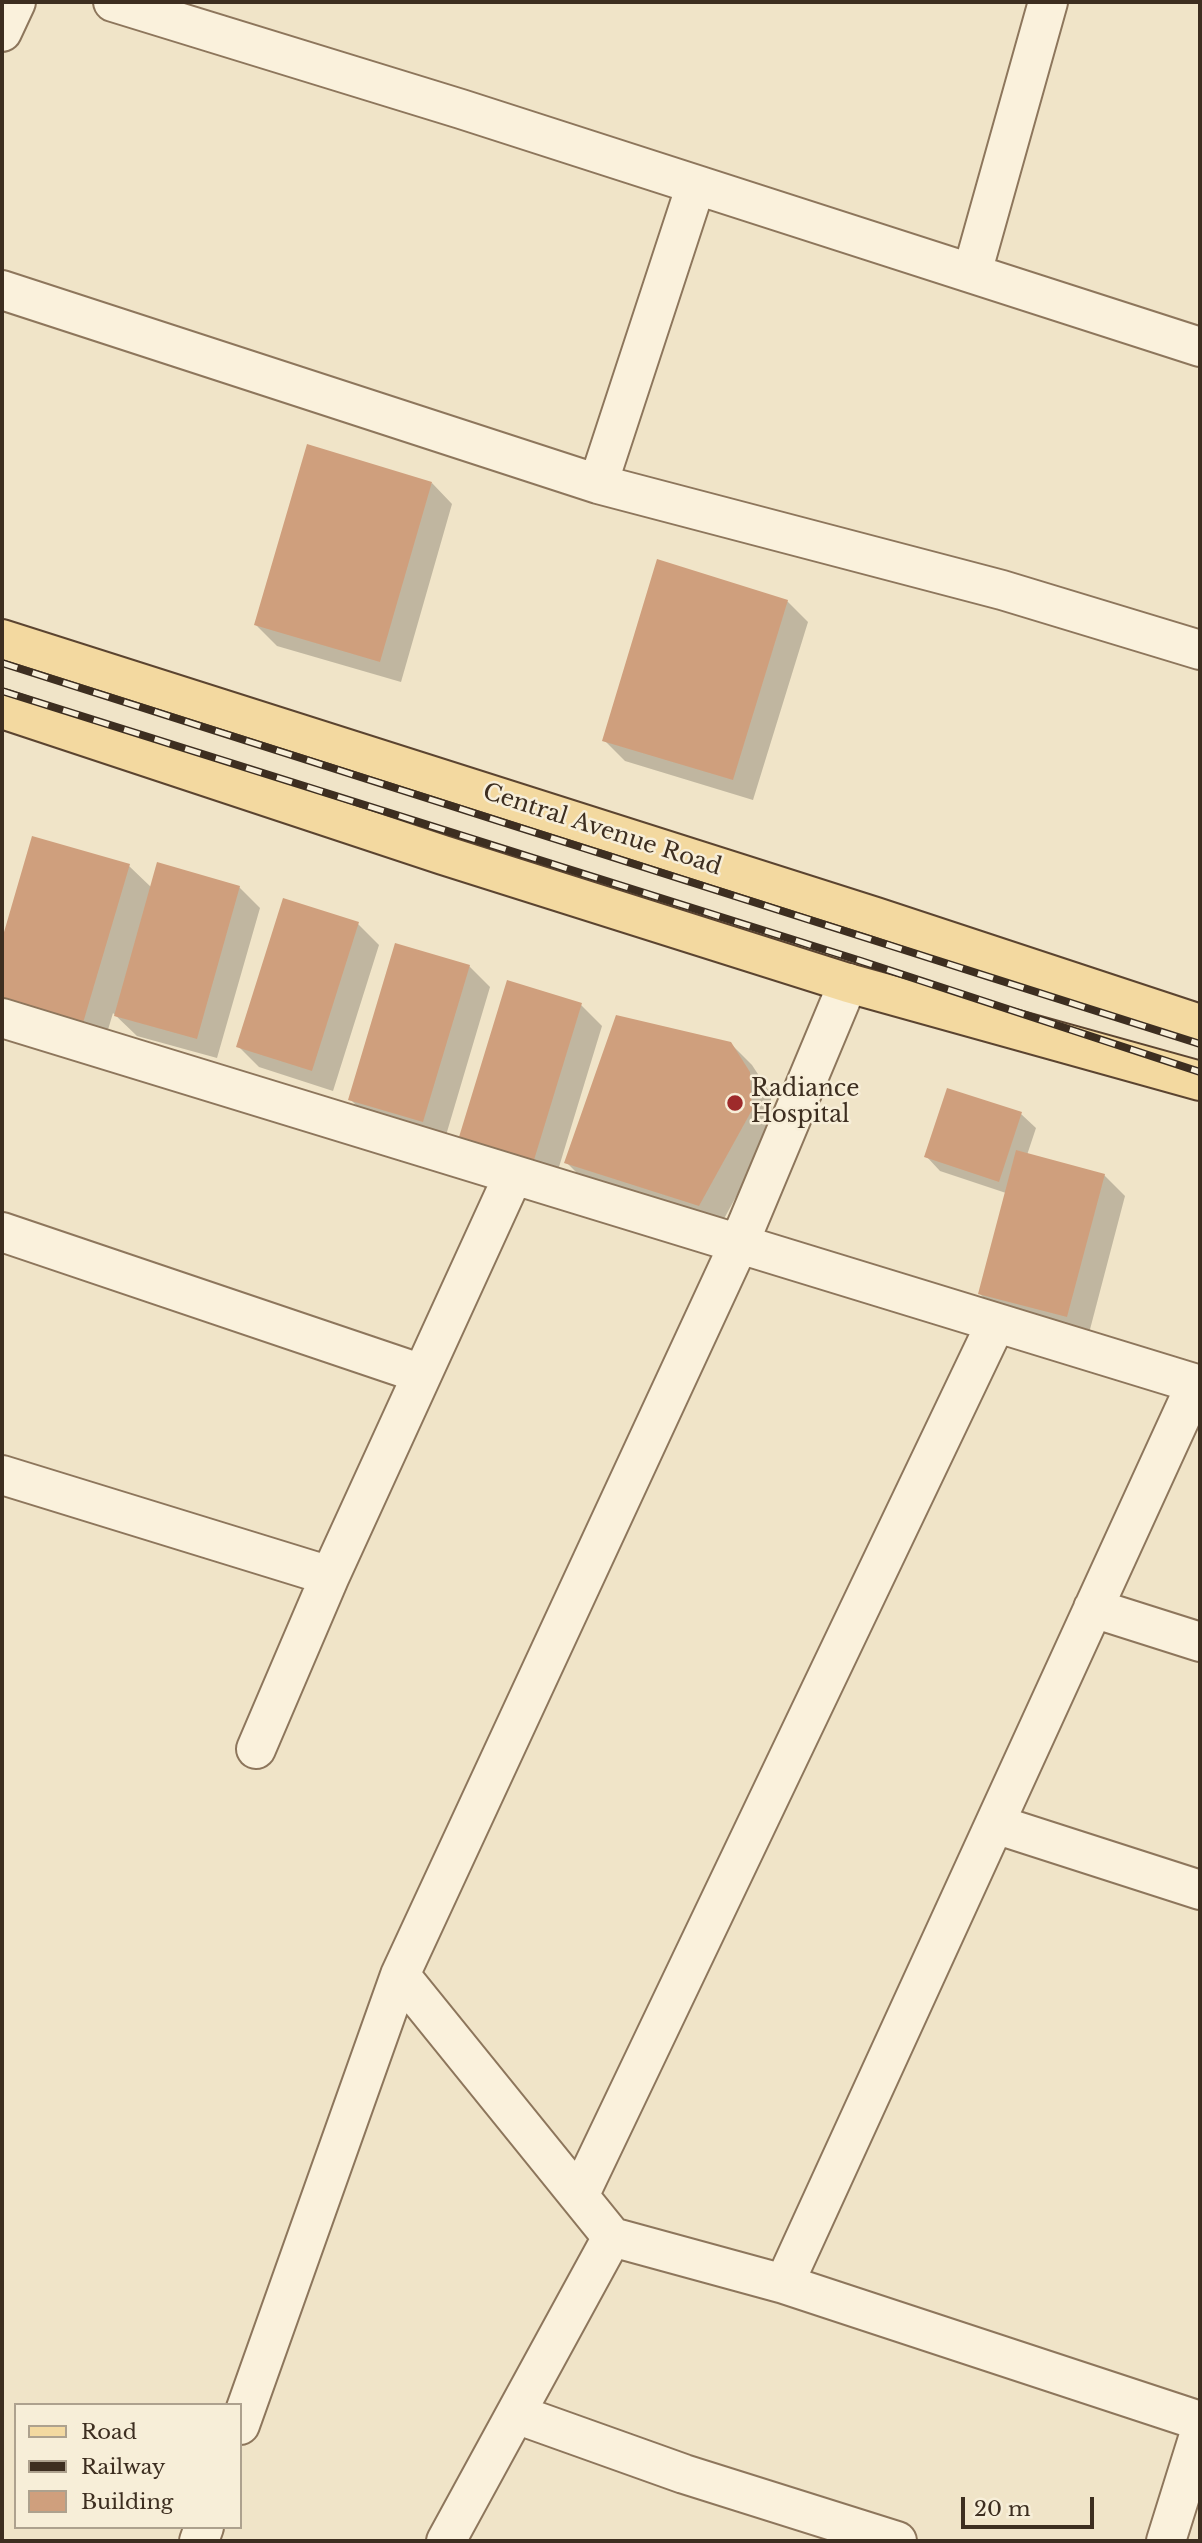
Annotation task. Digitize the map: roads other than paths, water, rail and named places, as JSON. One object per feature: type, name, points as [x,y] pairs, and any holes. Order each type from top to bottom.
[{"type":"main road","name":"Central Avenue Road","points":[[2,639],[876,917],[1200,1024]]},
{"type":"main road","points":[[2,709],[443,855],[848,983],[1200,1081]]},
{"type":"street","points":[[2,32],[16,2]]},
{"type":"street","points":[[113,2],[1200,347]]},
{"type":"street","points":[[972,273],[1048,2]]},
{"type":"street","points":[[598,484],[696,185]]},
{"type":"street","points":[[2,290],[598,484],[1002,590],[1200,650]]},
{"type":"street","points":[[242,2420],[400,1975],[738,1246],[848,983]]},
{"type":"street","points":[[2,1018],[738,1246],[1198,1384],[784,2284]]},
{"type":"street","points":[[256,1749],[330,1576],[513,1176]]},
{"type":"street","points":[[2,1232],[422,1374]]},
{"type":"street","points":[[579,2196],[996,1323]]},
{"type":"street","points":[[2,1475],[330,1576]]},
{"type":"street","points":[[1093,1608],[1200,1642]]},
{"type":"street","points":[[995,1824],[1200,1890]]},
{"type":"street","points":[[400,1975],[612,2237],[784,2284],[1200,2421]]},
{"type":"street","points":[[446,2541],[612,2237]]},
{"type":"street","points":[[516,2414],[684,2474],[897,2541]]},
{"type":"street","points":[[1166,2541],[1200,2432]]},
{"type":"railway","points":[[2,663],[1200,1044]]},
{"type":"railway","points":[[2,691],[861,961],[1200,1072]]},
{"type":"place","name":"Radiance Hospital","points":[[735,1103]]}]
